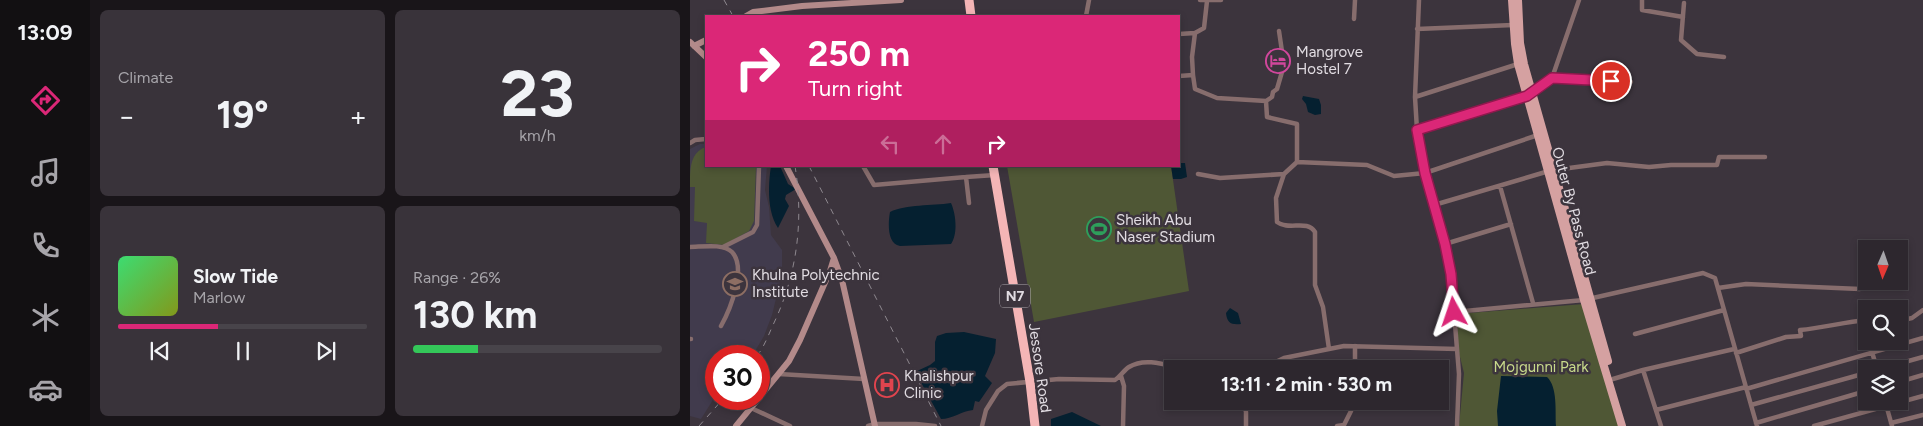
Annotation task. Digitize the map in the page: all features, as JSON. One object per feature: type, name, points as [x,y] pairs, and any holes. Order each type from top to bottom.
[{"type":"highway","points":[[969,0],[971,15]]},
{"type":"highway","name":"Jessore Road","points":[[994,170],[1030,382],[1034,426]]},
{"type":"main road","points":[[748,15],[753,12],[802,6],[901,0]]},
{"type":"main road","name":"Outer By Pass Road","points":[[1512,0],[1518,64],[1530,94],[1622,426]]},
{"type":"main road","name":"Outer By Pass Road","points":[[1518,0],[1520,44],[1538,134],[1552,171]]},
{"type":"main road","points":[[692,44],[705,40]]},
{"type":"main road","points":[[692,44],[705,55]]},
{"type":"main road","points":[[786,167],[834,258],[842,280],[873,425]]},
{"type":"main road","points":[[770,385],[789,361],[800,340],[834,258]]},
{"type":"main road","name":"Outer By Pass Road","points":[[1587,299],[1627,426]]},
{"type":"main road","points":[[736,426],[749,410]]},
{"type":"street","points":[[1086,15],[1089,0]]},
{"type":"street","points":[[1200,0],[1221,0]]},
{"type":"street","points":[[1354,19],[1355,0]]},
{"type":"street","points":[[1419,0],[1415,96],[1417,130],[1425,173],[1445,244],[1451,274],[1459,374],[1457,426]]},
{"type":"street","points":[[1417,130],[1530,94],[1552,78],[1579,0]]},
{"type":"street","points":[[1642,0],[1642,10],[1683,17]]},
{"type":"street","points":[[1180,34],[1195,33],[1204,28],[1207,1]]},
{"type":"street","points":[[1684,3],[1681,40],[1697,54],[1724,57]]},
{"type":"street","points":[[1417,29],[1514,25]]},
{"type":"street","points":[[1195,33],[1192,57],[1195,89],[1217,98],[1266,101],[1272,97],[1273,92],[1278,88],[1284,65],[1279,31]]},
{"type":"street","points":[[1415,96],[1518,64]]},
{"type":"street","points":[[1180,76],[1193,75]]},
{"type":"street","points":[[1552,78],[1631,82]]},
{"type":"street","points":[[1266,101],[1267,117],[1297,124],[1297,162]]},
{"type":"street","points":[[1329,349],[1323,308],[1315,286],[1315,232],[1307,225],[1288,226],[1278,222],[1276,198],[1284,174],[1297,162],[1367,165],[1394,176],[1425,173],[1538,134]]},
{"type":"street","points":[[690,143],[695,140],[705,139]]},
{"type":"street","points":[[1434,205],[1552,171],[1606,163],[1649,167],[1717,165],[1719,157],[1765,157]]},
{"type":"street","points":[[690,247],[723,247],[753,232],[757,225],[759,167]]},
{"type":"street","points":[[864,167],[874,185],[966,177],[994,170]]},
{"type":"street","points":[[1198,174],[1220,178],[1284,174]]},
{"type":"street","points":[[966,177],[969,203]]},
{"type":"street","points":[[1500,186],[1533,304]]},
{"type":"street","points":[[1445,244],[1511,224]]},
{"type":"street","points":[[722,326],[735,292],[738,275],[736,261],[732,252],[723,247]]},
{"type":"street","points":[[1454,312],[1587,299],[1703,273],[1715,278],[1752,405],[1756,425],[1858,393]]},
{"type":"street","points":[[1718,288],[1746,284],[1858,289]]},
{"type":"street","points":[[1636,334],[1724,310]]},
{"type":"street","points":[[1908,319],[1923,310]]},
{"type":"street","points":[[1613,379],[1643,370],[1735,351],[1786,337],[1801,336],[1800,330],[1858,321]]},
{"type":"street","points":[[1656,410],[1746,388],[1923,338]]},
{"type":"street","points":[[1280,360],[1344,346],[1457,348]]},
{"type":"street","points":[[1355,346],[1355,360]]},
{"type":"street","points":[[1872,352],[1875,360]]},
{"type":"street","points":[[1908,361],[1923,357]]},
{"type":"street","points":[[982,426],[986,410],[998,391],[1007,384],[1059,379],[1115,380],[1129,367],[1148,361],[1164,365]]},
{"type":"street","points":[[1643,370],[1661,426]]},
{"type":"street","points":[[779,374],[864,378]]},
{"type":"street","points":[[1752,405],[1858,375]]},
{"type":"street","points":[[1908,379],[1923,375]]},
{"type":"street","points":[[1121,376],[1124,386],[1123,426]]},
{"type":"street","points":[[1908,399],[1923,396]]},
{"type":"street","points":[[755,410],[790,426]]},
{"type":"street","points":[[1245,410],[1246,426]]},
{"type":"street","points":[[1337,426],[1344,425],[1351,410]]},
{"type":"street","points":[[1814,426],[1866,410]]},
{"type":"street","points":[[1888,410],[1892,424],[1923,415]]},
{"type":"street","points":[[873,425],[916,424],[935,426]]},
{"type":"shaded area","name":"Khulna Polytechnic Institute","points":[[700,144],[705,144],[705,167],[767,167],[765,190],[769,207],[771,235],[782,250],[782,274],[772,315],[759,345],[705,345],[705,410],[707,410],[701,419],[690,416],[690,149]]},
{"type":"green space","points":[[705,148],[705,167],[756,167],[754,221],[749,231],[724,245],[706,243],[707,223],[694,221],[695,187],[690,187],[691,169],[693,159],[699,151]]},
{"type":"green space","name":"Sheikh Abu Naser Stadium","points":[[1007,167],[1171,167],[1189,291],[1034,322]]},
{"type":"green space","name":"Mojgunni Park","points":[[1584,304],[1621,426],[1459,426],[1464,373],[1458,349],[1457,314]]},
{"type":"water","points":[[1303,96],[1319,99],[1321,114],[1315,115],[1308,112],[1306,104],[1302,99]]},
{"type":"water","points":[[1180,163],[1185,163],[1187,177],[1173,179],[1171,167],[1180,167]]},
{"type":"water","points":[[771,167],[780,167],[788,184],[796,189],[786,195],[785,199],[789,206],[778,228],[774,222],[770,206],[769,181]]},
{"type":"water","points":[[951,203],[956,224],[955,235],[951,244],[900,246],[893,241],[889,232],[890,212],[911,206]]},
{"type":"water","points":[[1230,308],[1238,313],[1241,324],[1232,324],[1227,319],[1226,313]]},
{"type":"water","points":[[964,332],[996,339],[995,353],[985,376],[992,383],[979,402],[975,401],[973,410],[941,419],[917,375],[917,371],[935,361],[935,342],[937,336],[946,333]]},
{"type":"water","points":[[1501,376],[1547,377],[1553,387],[1556,426],[1498,426],[1497,411]]},
{"type":"water","points":[[1072,412],[1101,426],[1051,426],[1051,419]]},
{"type":"railway","points":[[724,0],[732,15]]},
{"type":"railway","points":[[764,345],[781,306],[793,267],[799,207],[795,167]]},
{"type":"railway","points":[[810,167],[941,426]]},
{"type":"railway","points":[[699,426],[713,410]]},
{"type":"place","name":"Mangrove Hostel 7","points":[[1278,61]]},
{"type":"place","name":"Sheikh Abu Naser Stadium","points":[[1099,229]]},
{"type":"place","name":"Khulna Polytechnic Institute","points":[[735,284]]},
{"type":"place","name":"Khalishpur Clinic","points":[[887,385]]},
{"type":"route","points":[[1454,312],[1451,274],[1445,244],[1425,173],[1417,130],[1527,96],[1541,88],[1552,78],[1611,81]]}]
